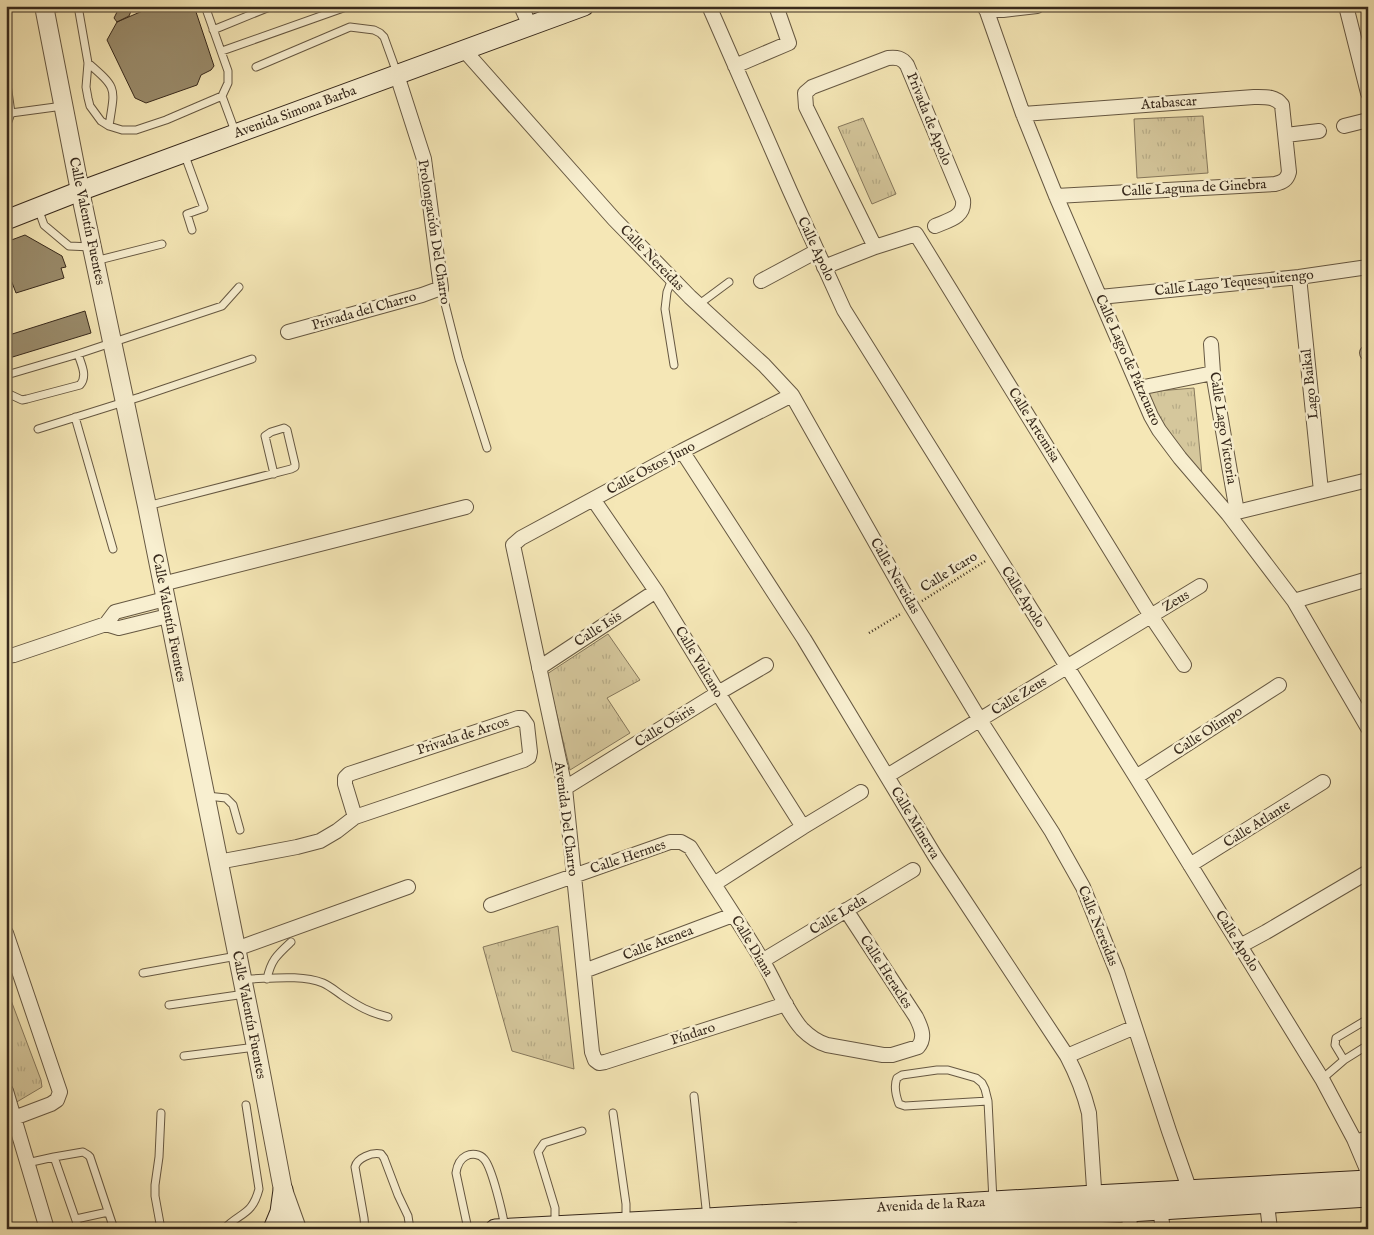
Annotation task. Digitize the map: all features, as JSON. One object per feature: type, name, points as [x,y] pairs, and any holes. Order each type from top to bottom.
[{"type":"main road","name":"Avenida Simona Barba","points":[[6,220],[80,191],[584,6]]},
{"type":"main road","name":"Avenida de la Raza","points":[[804,1229],[1038,1221],[1095,1204],[1190,1190],[1368,1180]]},
{"type":"main road","points":[[273,1229],[280,1212],[284,1190]]},
{"type":"main road","name":"Avenida de la Raza","points":[[494,1229],[555,1225],[627,1226],[707,1218],[992,1201],[1095,1204],[1130,1220],[1160,1210],[1368,1197]]},
{"type":"street","points":[[521,6],[530,26]]},
{"type":"street","name":"Calle Apolo","points":[[710,6],[844,310],[1068,667],[1322,1079],[1354,1139],[1368,1172]]},
{"type":"street","points":[[736,66],[789,43],[776,6]]},
{"type":"street","points":[[985,8],[1037,6]]},
{"type":"street","points":[[1346,6],[1368,93]]},
{"type":"street","name":"Calle Valentín Fuentes","points":[[44,8],[80,191],[147,506],[284,1190],[297,1229]]},
{"type":"street","name":"Calle Lago de Pátzcuaro","points":[[985,8],[1023,114],[1056,196],[1151,416],[1180,458],[1233,513],[1294,600],[1368,728]]},
{"type":"street","name":"Calle Nereidas","points":[[464,50],[614,219],[698,305],[764,365],[792,395],[912,607],[980,720],[1052,832],[1083,887],[1117,972],[1190,1190]]},
{"type":"street","name":"Privada de Apolo","points":[[875,247],[806,107],[805,93],[812,87],[888,58],[901,58],[907,65],[963,200],[964,207],[960,214],[935,226]]},
{"type":"street","name":"Prolongación Del Charro","points":[[397,75],[424,159],[441,288]]},
{"type":"street","name":"Atabascar","points":[[1023,114],[1270,97],[1278,100],[1282,105],[1286,135]]},
{"type":"street","points":[[1344,126],[1368,120]]},
{"type":"street","points":[[1286,135],[1319,131]]},
{"type":"street","name":"Calle Laguna de Ginebra","points":[[1056,196],[1281,182],[1288,178],[1289,172],[1286,135]]},
{"type":"street","name":"Calle Artemisa","points":[[875,247],[916,234],[1151,616],[1184,666]]},
{"type":"street","points":[[824,267],[875,247]]},
{"type":"street","points":[[761,280],[817,252]]},
{"type":"street","name":"Calle Lago Tequesquitengo","points":[[1100,297],[1299,277],[1368,267]]},
{"type":"street","name":"Lago Baikal","points":[[1299,277],[1321,492]]},
{"type":"street","name":"Privada del Charro","points":[[288,332],[441,288]]},
{"type":"street","name":"Calle Lago Victoria","points":[[1210,344],[1233,513]]},
{"type":"street","points":[[1139,388],[1214,373]]},
{"type":"street","name":"Calle Ostos Juno","points":[[513,545],[521,538],[682,451],[792,395]]},
{"type":"street","name":"Calle Minerva","points":[[682,451],[804,640],[935,856],[1067,1056],[1082,1089],[1089,1113],[1095,1204]]},
{"type":"street","points":[[1233,513],[1368,480]]},
{"type":"street","name":"Calle Vulcano","points":[[593,499],[656,591],[803,827]]},
{"type":"street","points":[[6,656],[106,624],[119,628],[165,600],[466,507]]},
{"type":"street","name":"Avenida Del Charro","points":[[513,545],[565,788],[592,1052],[595,1060],[599,1063]]},
{"type":"street","points":[[1294,600],[1368,579]]},
{"type":"street","name":"Zeus","points":[[1151,616],[1200,586]]},
{"type":"street","name":"Calle Isis","points":[[539,668],[656,591]]},
{"type":"street","name":"Calle Zeus","points":[[887,776],[1151,616]]},
{"type":"street","name":"Calle Osiris","points":[[565,788],[766,665]]},
{"type":"street","name":"Calle Olimpo","points":[[1136,777],[1279,685]]},
{"type":"street","name":"Privada de Arcos","points":[[218,862],[320,841],[355,817],[524,760],[529,756],[530,752],[525,722],[522,718],[518,718],[349,774],[345,778],[344,784],[355,817]]},
{"type":"street","name":"Calle Atlante","points":[[1190,865],[1323,782]]},
{"type":"street","points":[[714,884],[861,792]]},
{"type":"street","name":"Calle Hermes","points":[[491,905],[670,842],[681,842]]},
{"type":"street","name":"Calle Diana","points":[[681,842],[690,848],[714,884],[762,960],[801,1028],[811,1038],[819,1043],[869,1054],[892,1055],[918,1046],[923,1036]]},
{"type":"street","name":"Calle Leda","points":[[762,960],[913,870]]},
{"type":"street","points":[[1240,946],[1368,872]]},
{"type":"street","points":[[237,953],[408,887]]},
{"type":"street","name":"Calle Heracles","points":[[846,910],[916,1017],[923,1036]]},
{"type":"street","name":"Calle Atenea","points":[[584,971],[733,915]]},
{"type":"street","points":[[6,934],[60,1092],[57,1100],[51,1104],[14,1118]]},
{"type":"street","name":"Píndaro","points":[[599,1063],[786,1004]]},
{"type":"street","points":[[1067,1056],[1134,1027]]},
{"type":"street","points":[[6,1091],[48,1229]]},
{"type":"street","points":[[1267,1204],[1270,1229]]},
{"type":"street","points":[[1160,1210],[1162,1229]]},
{"type":"lane","points":[[44,8],[64,6]]},
{"type":"lane","points":[[78,6],[88,63],[86,87],[90,106],[101,121],[122,130],[136,130],[166,120],[222,96],[229,77],[222,50],[205,6]]},
{"type":"lane","points":[[213,30],[272,6]]},
{"type":"lane","points":[[222,50],[349,6]]},
{"type":"lane","points":[[256,67],[350,27],[374,30],[384,37],[397,75]]},
{"type":"lane","points":[[88,63],[112,87],[114,95],[109,126]]},
{"type":"lane","points":[[6,77],[11,113],[6,127]]},
{"type":"lane","points":[[222,96],[236,134]]},
{"type":"lane","points":[[11,113],[63,106]]},
{"type":"lane","points":[[184,153],[204,208],[187,214],[192,230]]},
{"type":"lane","points":[[38,207],[44,225],[69,246],[94,254],[162,244]]},
{"type":"lane","points":[[672,279],[666,292],[664,309],[674,365]]},
{"type":"lane","points":[[698,305],[728,282]]},
{"type":"lane","points":[[6,378],[10,374],[78,354],[222,306],[239,288]]},
{"type":"lane","name":"Prolongación Del Charro","points":[[441,288],[459,359],[487,448]]},
{"type":"lane","points":[[6,386],[9,394],[22,400],[80,385],[85,377],[78,354]]},
{"type":"lane","points":[[38,429],[252,359]]},
{"type":"lane","points":[[75,417],[113,549]]},
{"type":"lane","points":[[147,506],[274,474],[291,469],[296,464],[287,430],[284,428],[265,436],[274,474]]},
{"type":"lane","points":[[205,796],[226,798],[233,805],[240,830]]},
{"type":"lane","points":[[267,979],[269,968],[276,956],[291,942]]},
{"type":"lane","points":[[143,973],[237,953]]},
{"type":"lane","points":[[169,1005],[244,987],[267,979],[298,978],[311,979],[324,984],[373,1014],[388,1018]]},
{"type":"lane","points":[[1344,1060],[1335,1045],[1336,1038],[1368,1019]]},
{"type":"lane","points":[[1322,1079],[1344,1060],[1368,1045]]},
{"type":"lane","points":[[184,1056],[256,1047]]},
{"type":"lane","points":[[988,1101],[904,1106],[899,1104],[897,1099],[895,1082],[902,1075],[948,1070],[976,1078],[982,1083],[988,1101],[992,1201]]},
{"type":"lane","points":[[694,1096],[707,1218]]},
{"type":"lane","points":[[224,1229],[249,1211],[256,1201],[260,1189],[246,1106]]},
{"type":"lane","points":[[161,1113],[159,1157],[154,1196],[161,1229]]},
{"type":"lane","points":[[613,1114],[626,1204],[627,1226]]},
{"type":"lane","points":[[555,1225],[555,1208],[538,1152],[544,1143],[582,1131]]},
{"type":"lane","points":[[1354,1139],[1368,1134]]},
{"type":"lane","points":[[28,1163],[84,1152],[88,1155],[114,1229]]},
{"type":"lane","points":[[364,1229],[364,1218],[355,1167],[356,1162],[360,1159],[377,1153],[381,1154],[384,1158],[408,1216],[410,1229]]},
{"type":"lane","points":[[468,1229],[456,1173],[460,1162],[466,1156],[473,1154],[483,1157],[489,1168],[503,1213],[505,1228]]},
{"type":"lane","points":[[54,1157],[78,1229]]},
{"type":"lane","points":[[76,1219],[108,1212]]},
{"type":"path","name":"Calle Icaro","points":[[870,633],[996,554]]},
{"type":"green space","points":[[1203,116],[1208,173],[1137,178],[1134,119]]},
{"type":"green space","points":[[863,118],[896,194],[872,204],[838,127]]},
{"type":"green space","points":[[1194,388],[1202,475],[1159,423],[1146,392]]},
{"type":"green space","points":[[608,634],[640,680],[607,698],[630,733],[570,770],[547,674]]},
{"type":"green space","points":[[558,926],[574,1069],[512,1051],[483,947]]},
{"type":"green space","points":[[6,987],[42,1087],[15,1103],[6,1074]]},
{"type":"building","points":[[120,6],[133,6],[129,16],[117,22],[114,18]]},
{"type":"building","points":[[154,6],[194,6],[214,66],[211,70],[201,75],[197,85],[146,103],[135,98],[107,40],[117,22]]},
{"type":"building","points":[[25,235],[62,256],[66,267],[61,268],[64,278],[16,293],[6,267],[6,242]]},
{"type":"building","points":[[85,311],[91,333],[6,359],[6,336]]}]
